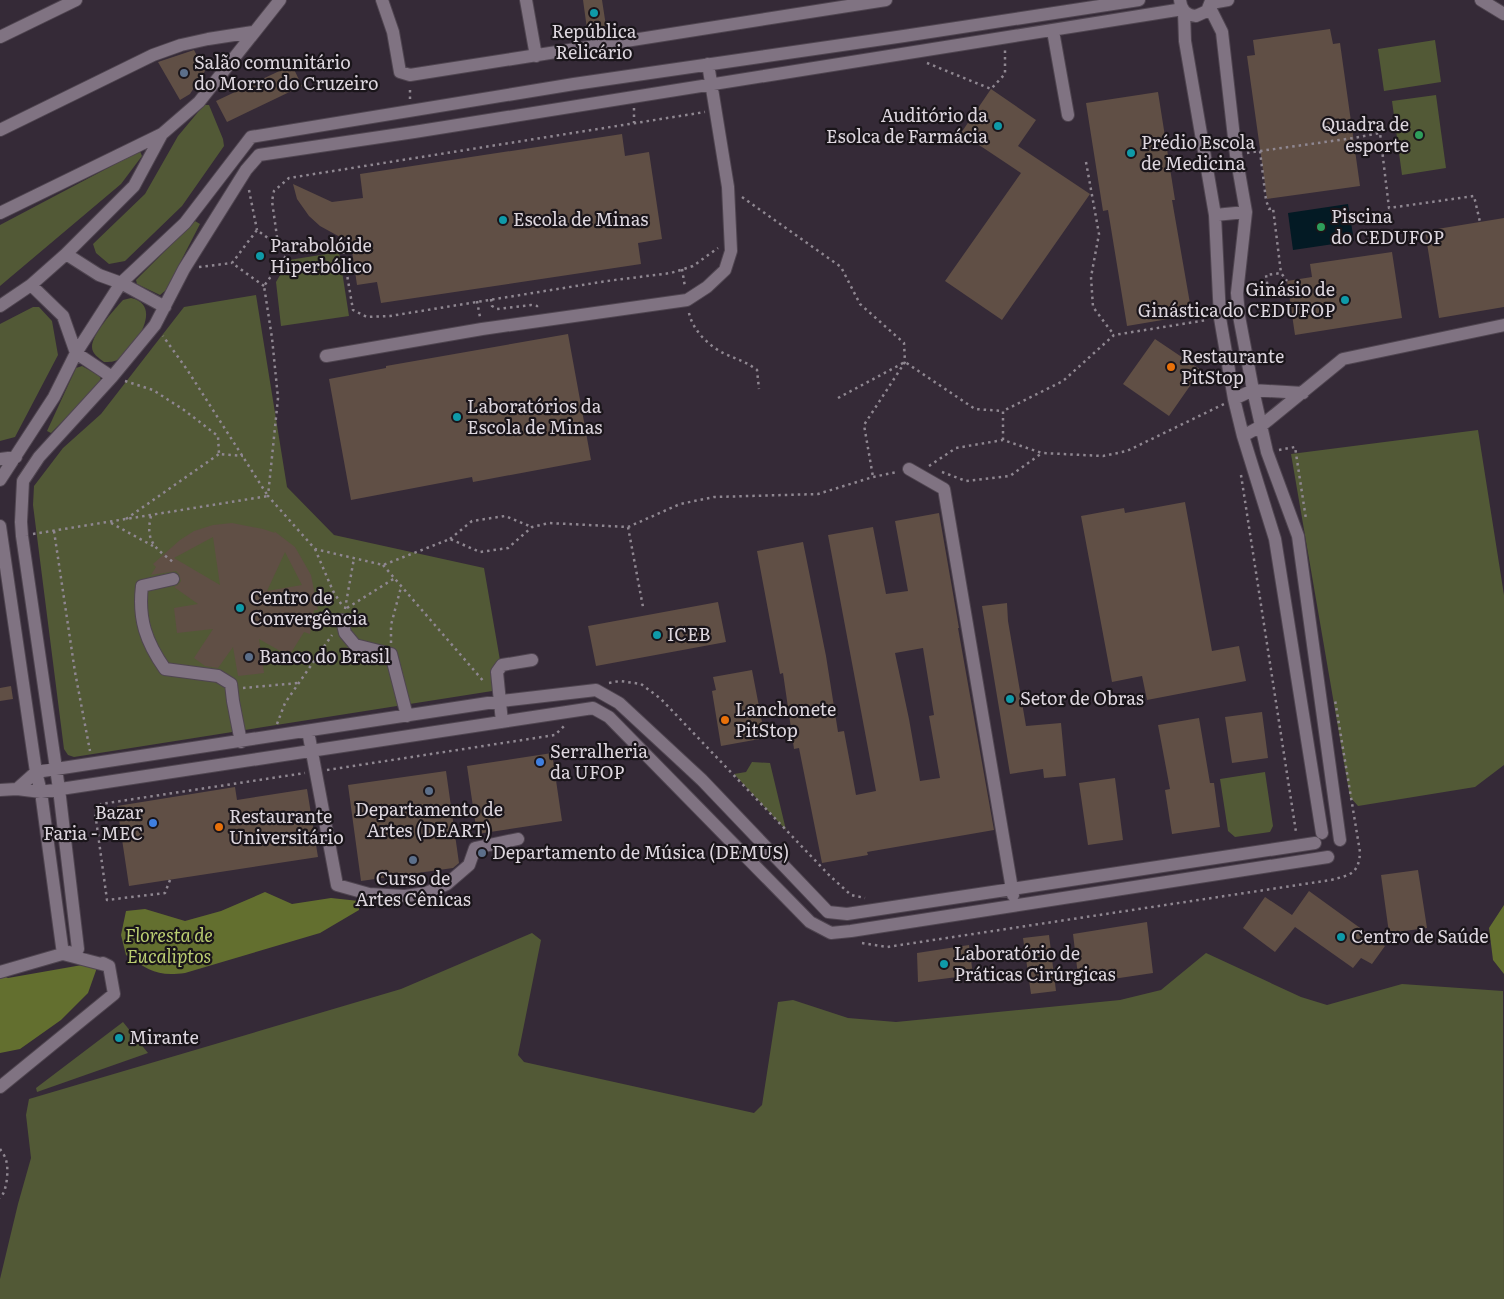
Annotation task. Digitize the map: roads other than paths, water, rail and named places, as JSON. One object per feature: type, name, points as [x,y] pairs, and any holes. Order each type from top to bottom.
[{"type":"street","points":[[0,36],[76,0]]},
{"type":"street","points":[[0,213],[162,134],[199,102],[280,0]]},
{"type":"street","points":[[382,0],[405,74],[536,56],[886,0]]},
{"type":"street","points":[[526,0],[536,56]]},
{"type":"street","points":[[0,480],[54,397],[76,353],[121,284],[185,223],[251,137],[574,84],[1139,0]]},
{"type":"street","points":[[1182,7],[1192,16],[1200,16],[1211,3],[1228,0]]},
{"type":"street","points":[[1481,0],[1504,14]]},
{"type":"street","points":[[0,790],[17,789],[41,792],[593,708],[610,716],[810,922],[831,933],[1328,857],[1338,852],[1340,840],[1298,536],[1267,452],[1253,390],[1237,293],[1246,212],[1236,155],[1222,32],[1211,3]]},
{"type":"street","points":[[78,949],[59,789],[22,536],[23,481],[39,457],[112,377],[155,325],[184,269],[246,170],[259,155],[1005,39],[1182,7]]},
{"type":"street","points":[[1182,7],[1185,41],[1215,215],[1220,318],[1234,399],[1243,436],[1275,539],[1318,838],[1315,847],[1320,854],[1328,857]]},
{"type":"street","points":[[1053,31],[1068,115]]},
{"type":"street","points":[[0,130],[153,55],[181,45],[253,32]]},
{"type":"street","points":[[326,356],[482,329],[687,300],[707,286],[724,270],[731,251],[728,187],[708,64]]},
{"type":"street","points":[[574,84],[577,105]]},
{"type":"street","points":[[411,111],[414,132]]},
{"type":"street","points":[[0,306],[31,286],[134,186],[162,134]]},
{"type":"street","points":[[1215,215],[1246,212]]},
{"type":"street","points":[[66,254],[99,275],[121,284],[165,308]]},
{"type":"street","points":[[31,286],[63,316],[76,353],[112,377]]},
{"type":"street","points":[[1243,436],[1261,426],[1343,359],[1504,325]]},
{"type":"street","points":[[1234,399],[1253,390],[1303,393]]},
{"type":"street","points":[[0,459],[16,457]]},
{"type":"street","points":[[909,469],[944,489],[1014,905]]},
{"type":"street","points":[[0,526],[36,772],[41,792],[63,954]]},
{"type":"street","points":[[1275,539],[1298,536]]},
{"type":"street","points":[[173,579],[142,586],[142,624],[152,651],[165,669],[218,676],[231,684],[250,760]]},
{"type":"street","points":[[344,615],[345,632],[355,645],[391,654],[407,716]]},
{"type":"street","points":[[502,722],[497,672],[502,665],[532,660]]},
{"type":"street","points":[[17,789],[36,772],[501,701],[596,690],[619,703],[702,780],[828,912],[847,914],[1012,888],[1318,838],[1332,832],[1340,840]]},
{"type":"street","points":[[308,731],[337,884],[369,894],[405,896],[426,893],[447,884],[469,865],[475,848],[518,839]]},
{"type":"street","points":[[686,794],[702,780]]},
{"type":"street","points":[[0,972],[78,949],[109,966]]},
{"type":"street","points":[[63,954],[109,966]]},
{"type":"street","points":[[0,1087],[114,994],[109,966]]},
{"type":"water","name":"Piscina do CEDUFOP","points":[[1348,204],[1354,241],[1293,250],[1288,213]]},
{"type":"place","name":"República Relicário","points":[[594,13]]},
{"type":"place","name":"Salão comunitário do Morro do Cruzeiro","points":[[184,73]]},
{"type":"place","name":"Auditório da Esolca de Farmácia","points":[[998,126]]},
{"type":"place","name":"Quadra de esporte","points":[[1419,135]]},
{"type":"place","name":"Prédio Escola de Medicina","points":[[1131,153]]},
{"type":"place","name":"Escola de Minas","points":[[503,220]]},
{"type":"place","name":"Piscina do CEDUFOP","points":[[1321,227]]},
{"type":"place","name":"Parabolóide Hiperbólico","points":[[260,256]]},
{"type":"place","name":"Ginásio de Ginástica do CEDUFOP","points":[[1345,300]]},
{"type":"place","name":"Restaurante PitStop","points":[[1171,367]]},
{"type":"place","name":"Laboratórios da Escola de Minas","points":[[457,417]]},
{"type":"place","name":"Centro de Convergência","points":[[240,608]]},
{"type":"place","name":"ICEB","points":[[657,635]]},
{"type":"place","name":"Banco do Brasil","points":[[249,657]]},
{"type":"place","name":"Setor de Obras","points":[[1010,699]]},
{"type":"place","name":"Lanchonete PitStop","points":[[725,720]]},
{"type":"place","name":"Serralheria da UFOP","points":[[540,762]]},
{"type":"place","name":"Departamento de Artes (DEART)","points":[[429,791]]},
{"type":"place","name":"Bazar Faria - MEC","points":[[153,823]]},
{"type":"place","name":"Restaurante Universitário","points":[[219,827]]},
{"type":"place","name":"Departamento de Música (DEMUS)","points":[[482,853]]},
{"type":"place","name":"Curso de Artes Cênicas","points":[[413,860]]},
{"type":"place","name":"Centro de Saúde","points":[[1341,937]]},
{"type":"place","name":"Laboratório de Práticas Cirúrgicas","points":[[944,964]]},
{"type":"place","name":"Mirante","points":[[119,1038]]},
{"type":"park label","name":"Floresta de Eucaliptos","points":[[169,946]]}]
